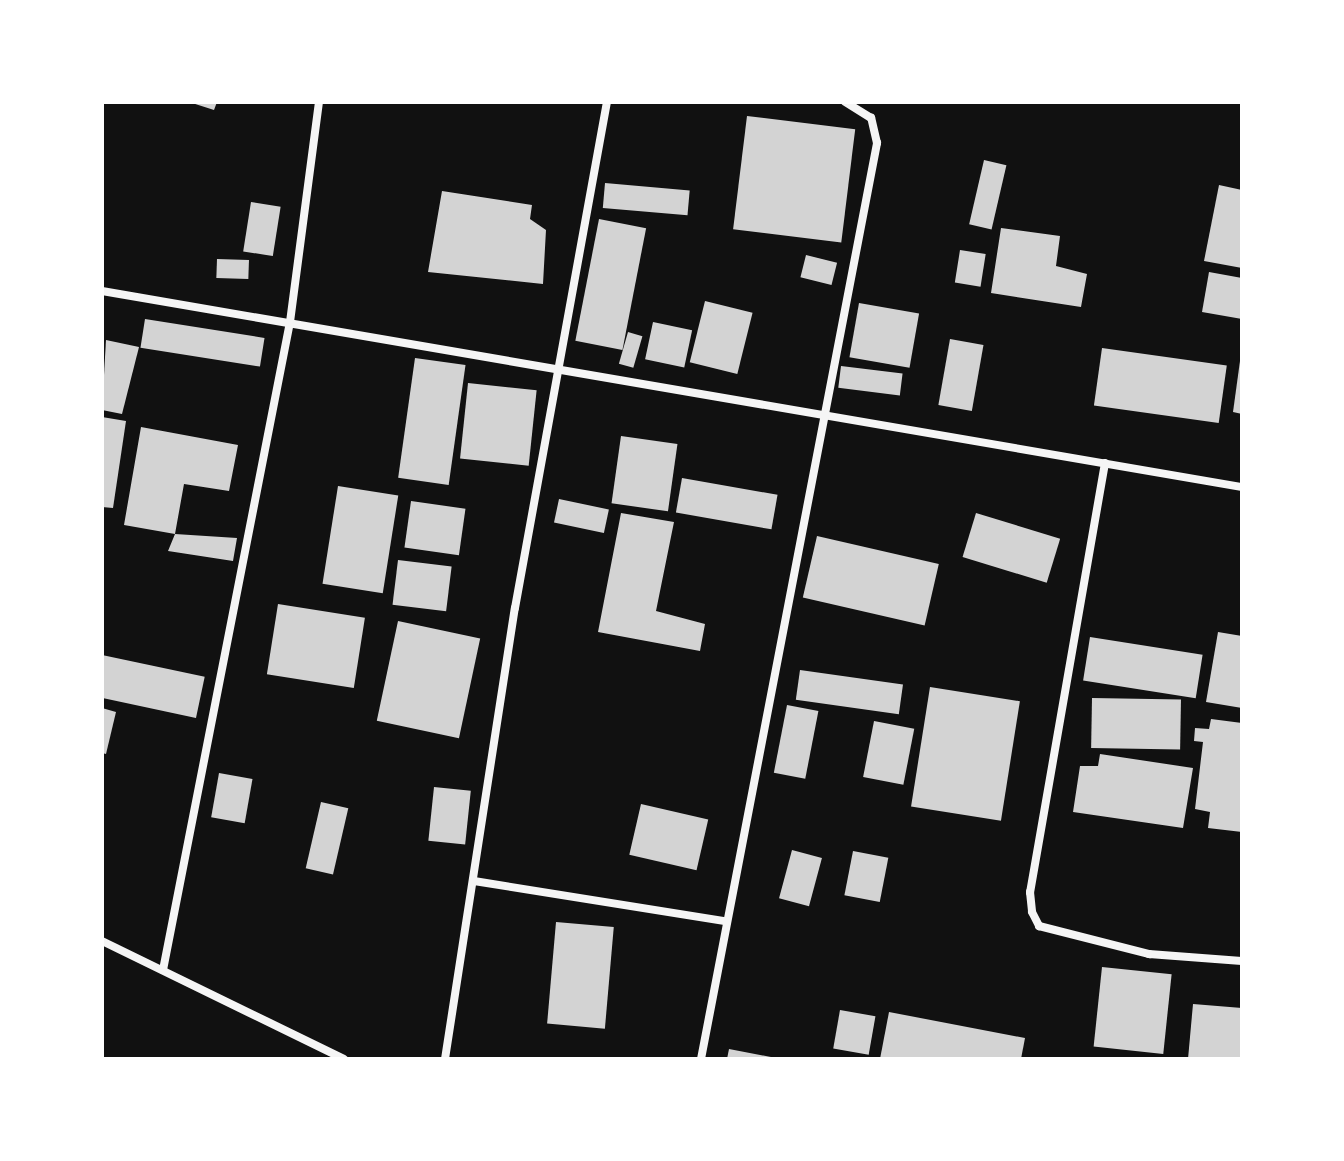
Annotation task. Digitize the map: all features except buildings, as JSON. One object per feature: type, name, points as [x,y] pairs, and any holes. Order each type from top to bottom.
[{"type":"street","points":[[163,970],[290,322],[319,102]]},
{"type":"street","points":[[445,1059],[556,368],[607,102]]},
{"type":"street","points":[[701,1059],[725,921],[825,413],[876,128],[871,118],[845,102]]},
{"type":"street","points":[[102,291],[1242,487]]},
{"type":"street","points":[[1105,463],[1030,892],[1039,926],[1149,954],[1242,961]]},
{"type":"street","points":[[474,881],[725,921]]},
{"type":"street","points":[[102,941],[344,1059]]}]
